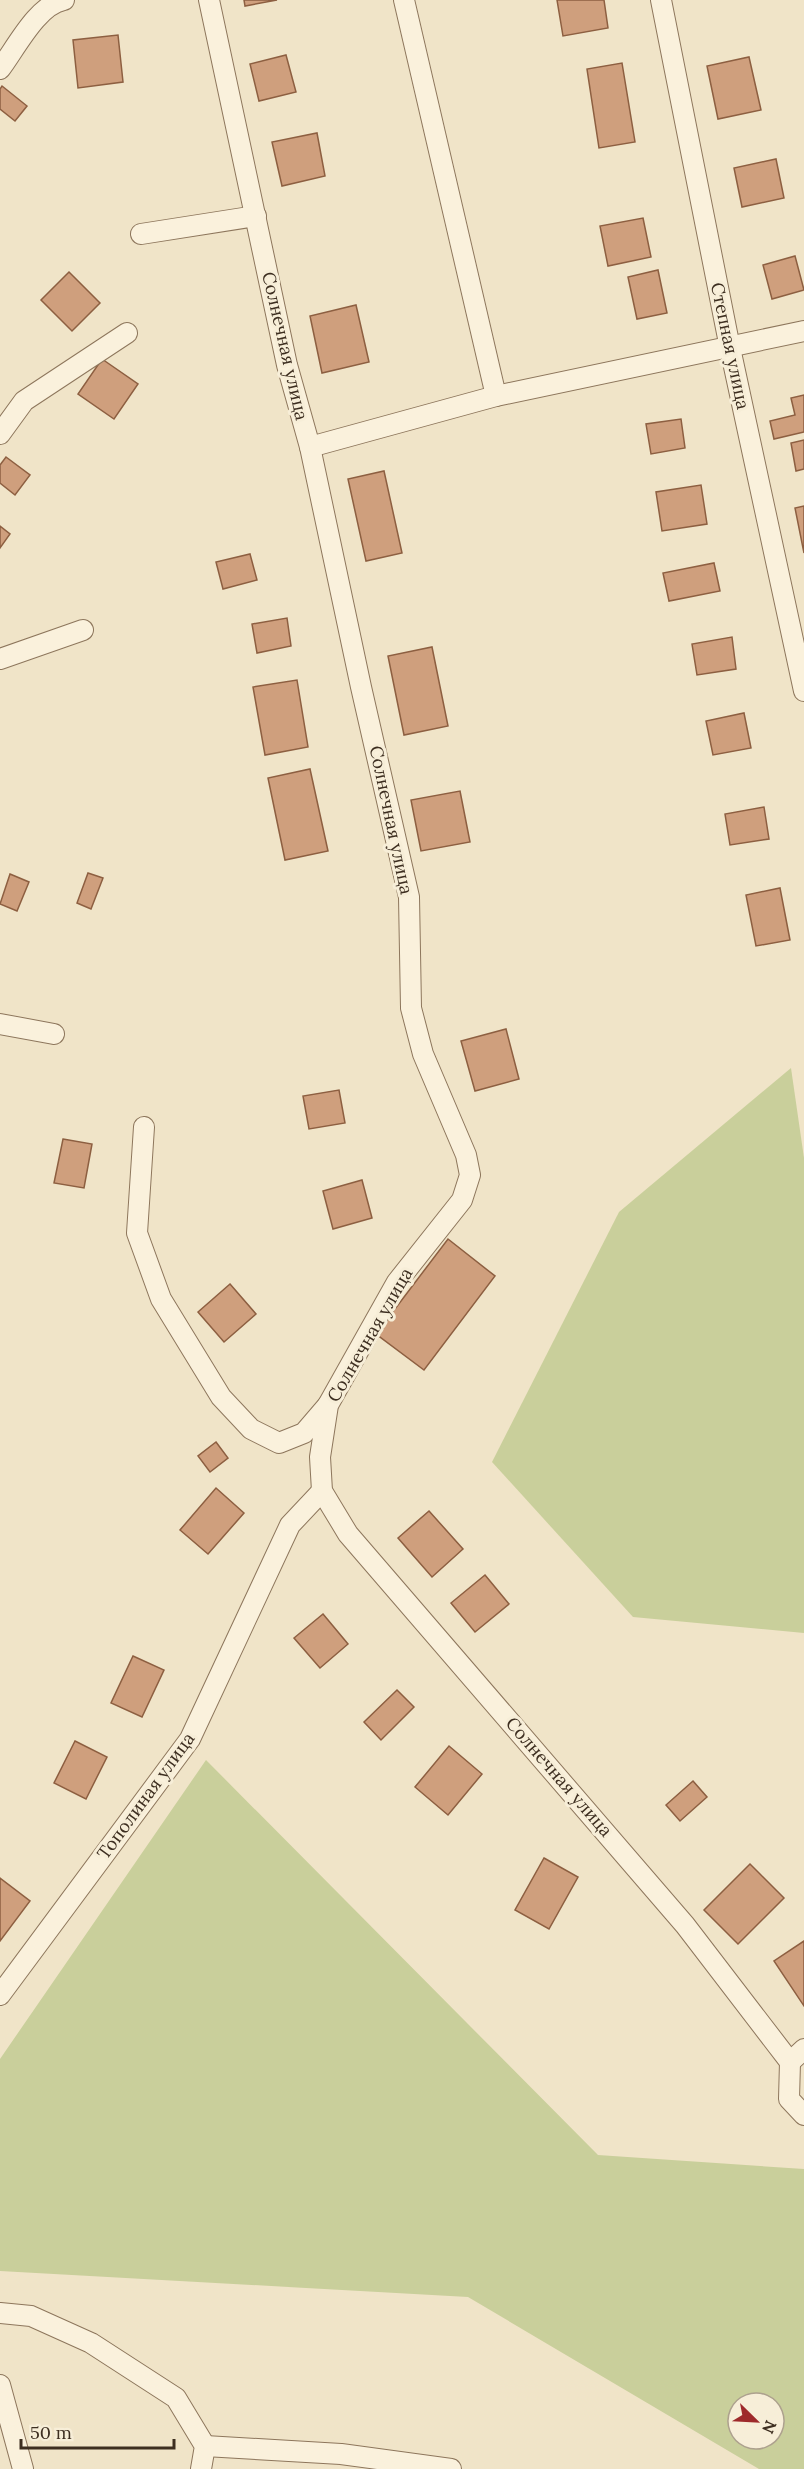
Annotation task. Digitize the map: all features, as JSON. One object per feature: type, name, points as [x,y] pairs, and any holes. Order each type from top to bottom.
[{"type":"street","points":[[3,58],[30,25],[56,2],[64,0]]},
{"type":"street","name":"Солнечная улица","points":[[209,0],[287,365],[310,447],[409,897],[411,1008],[423,1054],[466,1155],[470,1175],[462,1200],[397,1282],[328,1405],[320,1457],[322,1491],[348,1534],[797,2056],[789,2099],[804,2115]]},
{"type":"street","points":[[404,0],[496,396]]},
{"type":"street","name":"Степная улица","points":[[661,0],[730,348],[804,691]]},
{"type":"street","points":[[141,234],[256,216]]},
{"type":"street","points":[[310,447],[496,396],[804,331]]},
{"type":"street","points":[[0,434],[24,402],[128,333]]},
{"type":"street","points":[[0,659],[83,630]]},
{"type":"street","points":[[0,1024],[54,1034]]},
{"type":"street","points":[[144,1127],[137,1233],[161,1299],[221,1397],[251,1429],[279,1443],[304,1433],[328,1405]]},
{"type":"street","name":"Тополиная улица","points":[[0,1995],[190,1739],[290,1525],[322,1491]]},
{"type":"street","points":[[0,2313],[31,2316],[91,2343],[176,2398],[205,2446],[201,2469]]},
{"type":"street","points":[[0,2385],[23,2469]]},
{"type":"street","points":[[205,2446],[341,2454],[451,2469]]},
{"type":"green space","points":[[791,1068],[804,1158],[804,1633],[633,1617],[492,1462],[619,1212]]},
{"type":"green space","points":[[206,1760],[598,2155],[804,2169],[804,2469],[759,2469],[729,2451],[786,2451],[786,2391],[726,2391],[726,2449],[468,2297],[0,2271],[0,2059]]},
{"type":"building","points":[[244,0],[277,0],[245,6]]},
{"type":"building","points":[[557,0],[604,0],[608,28],[563,36]]},
{"type":"building","points":[[118,35],[123,82],[78,88],[73,40]]},
{"type":"building","points":[[286,55],[296,92],[259,101],[250,64]]},
{"type":"building","points":[[749,57],[761,110],[718,119],[707,66]]},
{"type":"building","points":[[622,63],[635,142],[599,148],[587,69]]},
{"type":"building","points":[[2,86],[27,106],[15,121],[0,109]]},
{"type":"building","points":[[317,133],[325,176],[282,186],[272,142]]},
{"type":"building","points":[[776,159],[784,198],[742,207],[734,168]]},
{"type":"building","points":[[643,218],[651,257],[608,266],[600,226]]},
{"type":"building","points":[[795,256],[804,290],[772,299],[763,265]]},
{"type":"building","points":[[658,270],[667,313],[637,319],[628,277]]},
{"type":"building","points":[[69,272],[100,303],[72,331],[41,300]]},
{"type":"building","points":[[356,305],[369,362],[322,373],[310,316]]},
{"type":"building","points":[[102,359],[138,384],[114,419],[78,394]]},
{"type":"building","points":[[804,395],[804,432],[774,439],[770,421],[795,415],[791,398]]},
{"type":"building","points":[[681,419],[685,448],[651,454],[646,424]]},
{"type":"building","points":[[804,440],[804,469],[796,471],[791,443]]},
{"type":"building","points":[[6,457],[30,475],[15,495],[0,483],[0,465]]},
{"type":"building","points":[[384,471],[402,553],[366,561],[348,479]]},
{"type":"building","points":[[701,485],[707,524],[662,531],[656,492]]},
{"type":"building","points":[[804,506],[804,553],[795,508]]},
{"type":"building","points":[[0,526],[10,534],[0,548]]},
{"type":"building","points":[[250,554],[257,580],[223,589],[216,562]]},
{"type":"building","points":[[714,563],[720,591],[669,601],[663,573]]},
{"type":"building","points":[[287,618],[291,646],[257,653],[252,624]]},
{"type":"building","points":[[732,637],[736,669],[697,675],[692,644]]},
{"type":"building","points":[[432,647],[448,726],[404,735],[388,656]]},
{"type":"building","points":[[297,680],[308,747],[265,755],[253,687]]},
{"type":"building","points":[[744,713],[751,748],[713,755],[706,721]]},
{"type":"building","points":[[310,769],[328,851],[285,860],[268,778]]},
{"type":"building","points":[[460,791],[470,842],[421,851],[411,800]]},
{"type":"building","points":[[764,807],[769,839],[730,845],[725,814]]},
{"type":"building","points":[[88,873],[103,878],[91,909],[77,903]]},
{"type":"building","points":[[10,874],[29,882],[17,911],[0,904]]},
{"type":"building","points":[[780,888],[790,940],[756,946],[746,895]]},
{"type":"building","points":[[506,1029],[519,1079],[475,1091],[461,1041]]},
{"type":"building","points":[[339,1090],[345,1123],[309,1129],[303,1096]]},
{"type":"building","points":[[63,1139],[92,1144],[84,1188],[54,1183]]},
{"type":"building","points":[[362,1180],[372,1218],[333,1229],[323,1191]]},
{"type":"building","points":[[448,1239],[495,1276],[424,1370],[376,1334]]},
{"type":"building","points":[[230,1284],[256,1314],[224,1342],[198,1312]]},
{"type":"building","points":[[216,1442],[228,1458],[210,1472],[198,1456]]},
{"type":"building","points":[[216,1488],[244,1513],[208,1554],[180,1530]]},
{"type":"building","points":[[429,1511],[463,1549],[432,1577],[398,1538]]},
{"type":"building","points":[[485,1575],[509,1604],[475,1632],[451,1603]]},
{"type":"building","points":[[323,1614],[348,1644],[320,1668],[294,1638]]},
{"type":"building","points":[[133,1656],[164,1670],[142,1717],[111,1703]]},
{"type":"building","points":[[397,1690],[414,1707],[381,1740],[364,1722]]},
{"type":"building","points":[[75,1741],[107,1757],[86,1799],[54,1783]]},
{"type":"building","points":[[449,1746],[482,1774],[448,1815],[415,1787]]},
{"type":"building","points":[[693,1781],[707,1797],[680,1821],[666,1805]]},
{"type":"building","points":[[544,1858],[578,1877],[549,1929],[515,1910]]},
{"type":"building","points":[[750,1864],[784,1898],[738,1944],[704,1910]]},
{"type":"building","points":[[0,1878],[30,1901],[0,1941]]},
{"type":"building","points":[[804,1941],[804,2006],[774,1961]]}]
